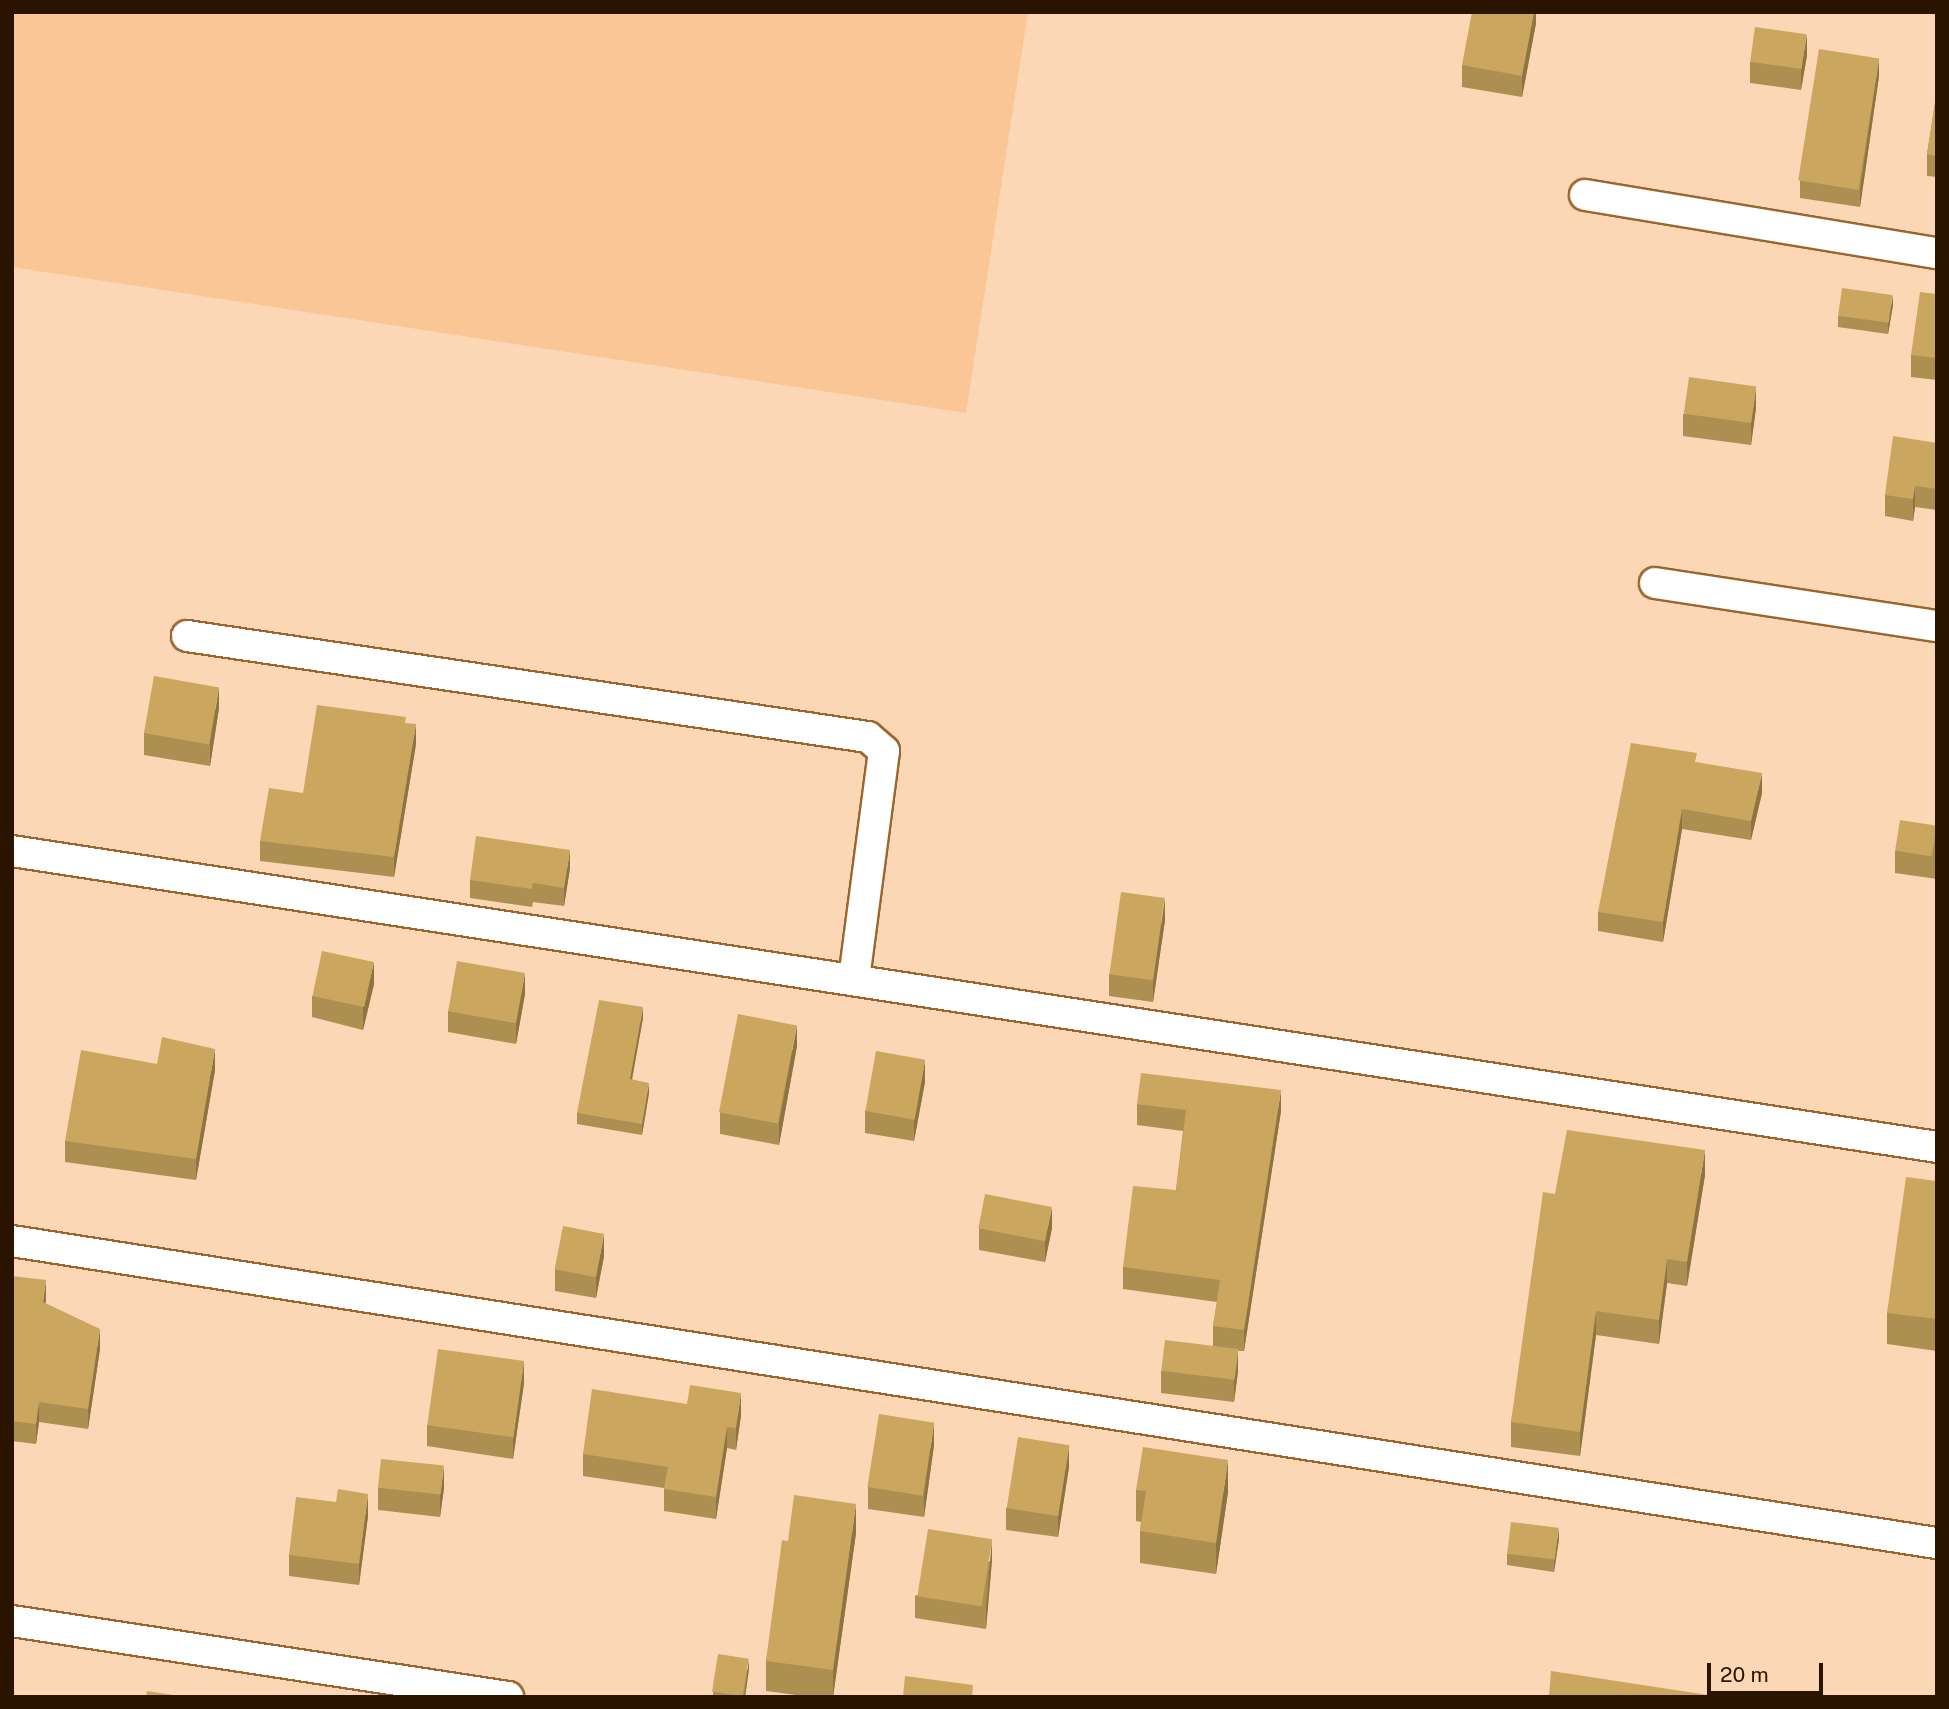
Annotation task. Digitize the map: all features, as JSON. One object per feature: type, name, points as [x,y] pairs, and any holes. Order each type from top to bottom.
[{"type":"street","points":[[1585,195],[1937,253]]},
{"type":"street","points":[[1655,583],[1937,626]]},
{"type":"street","points":[[187,636],[868,737],[884,751],[854,981]]},
{"type":"street","points":[[12,850],[1937,1147]]},
{"type":"street","points":[[12,1241],[1937,1543]]},
{"type":"street","points":[[12,1621],[508,1697]]},
{"type":"shaded area","points":[[12,12],[1028,12],[966,413],[12,267]]},
{"type":"building","points":[[1472,12],[1534,12],[1522,76],[1462,65]]},
{"type":"building","points":[[1755,27],[1806,34],[1802,69],[1750,62]]},
{"type":"building","points":[[1819,49],[1879,59],[1858,190],[1798,180]]},
{"type":"building","points":[[1937,90],[1937,156],[1927,154]]},
{"type":"building","points":[[1842,288],[1893,295],[1889,323],[1838,316]]},
{"type":"building","points":[[1920,292],[1937,294],[1937,358],[1911,355]]},
{"type":"building","points":[[1689,377],[1756,386],[1751,423],[1684,414]]},
{"type":"building","points":[[1893,436],[1937,443],[1937,489],[1915,486],[1913,499],[1885,495]]},
{"type":"building","points":[[154,676],[219,687],[209,745],[144,733]]},
{"type":"building","points":[[317,705],[406,717],[405,723],[416,724],[394,857],[260,841],[269,788],[303,793]]},
{"type":"building","points":[[1631,743],[1697,753],[1695,762],[1762,773],[1751,821],[1682,809],[1663,922],[1598,912]]},
{"type":"building","points":[[1900,820],[1937,826],[1932,856],[1895,851]]},
{"type":"building","points":[[476,836],[570,850],[564,888],[533,883],[532,889],[470,880]]},
{"type":"building","points":[[1121,892],[1165,898],[1153,980],[1109,974]]},
{"type":"building","points":[[322,951],[374,962],[364,1007],[312,996]]},
{"type":"building","points":[[457,961],[525,973],[516,1023],[448,1011]]},
{"type":"building","points":[[599,1000],[643,1007],[630,1079],[649,1083],[642,1124],[577,1113]]},
{"type":"building","points":[[738,1014],[797,1025],[778,1124],[719,1112]]},
{"type":"building","points":[[162,1037],[215,1049],[196,1159],[65,1141],[81,1050],[157,1064]]},
{"type":"building","points":[[876,1051],[925,1060],[915,1120],[865,1111]]},
{"type":"building","points":[[1141,1073],[1281,1090],[1244,1330],[1213,1326],[1220,1280],[1123,1267],[1133,1186],[1176,1190],[1186,1110],[1137,1104]]},
{"type":"building","points":[[1567,1130],[1705,1150],[1687,1262],[1667,1259],[1659,1320],[1596,1311],[1580,1432],[1511,1422],[1543,1192],[1555,1194]]},
{"type":"building","points":[[1906,1177],[1937,1181],[1937,1319],[1887,1313]]},
{"type":"building","points":[[985,1194],[1052,1207],[1045,1241],[978,1228]]},
{"type":"building","points":[[563,1226],[604,1234],[596,1277],[555,1269]]},
{"type":"building","points":[[12,1276],[46,1280],[43,1302],[100,1329],[88,1409],[39,1402],[36,1424],[12,1421]]},
{"type":"building","points":[[1165,1340],[1238,1349],[1235,1380],[1161,1371]]},
{"type":"building","points":[[438,1349],[524,1361],[513,1437],[427,1425]]},
{"type":"building","points":[[690,1385],[741,1393],[736,1428],[727,1427],[716,1497],[664,1489],[668,1467],[583,1454],[592,1389],[687,1404]]},
{"type":"building","points":[[879,1414],[934,1423],[923,1496],[867,1487]]},
{"type":"building","points":[[1018,1437],[1069,1445],[1058,1516],[1007,1508]]},
{"type":"building","points":[[1143,1447],[1228,1460],[1216,1543],[1140,1531],[1146,1491],[1136,1490]]},
{"type":"building","points":[[381,1459],[444,1466],[441,1494],[378,1488]]},
{"type":"building","points":[[338,1489],[368,1494],[359,1564],[289,1555],[296,1497],[336,1502]]},
{"type":"building","points":[[794,1495],[856,1504],[833,1670],[766,1661],[782,1540],[788,1541]]},
{"type":"building","points":[[1511,1522],[1559,1528],[1555,1560],[1507,1554]]},
{"type":"building","points":[[928,1529],[992,1539],[982,1606],[917,1596]]},
{"type":"building","points":[[718,1654],[749,1659],[743,1696],[712,1692]]},
{"type":"building","points":[[1551,1671],[1721,1697],[1549,1697]]},
{"type":"building","points":[[905,1676],[973,1685],[972,1697],[903,1697]]},
{"type":"building","points":[[147,1691],[186,1697],[146,1697]]}]
